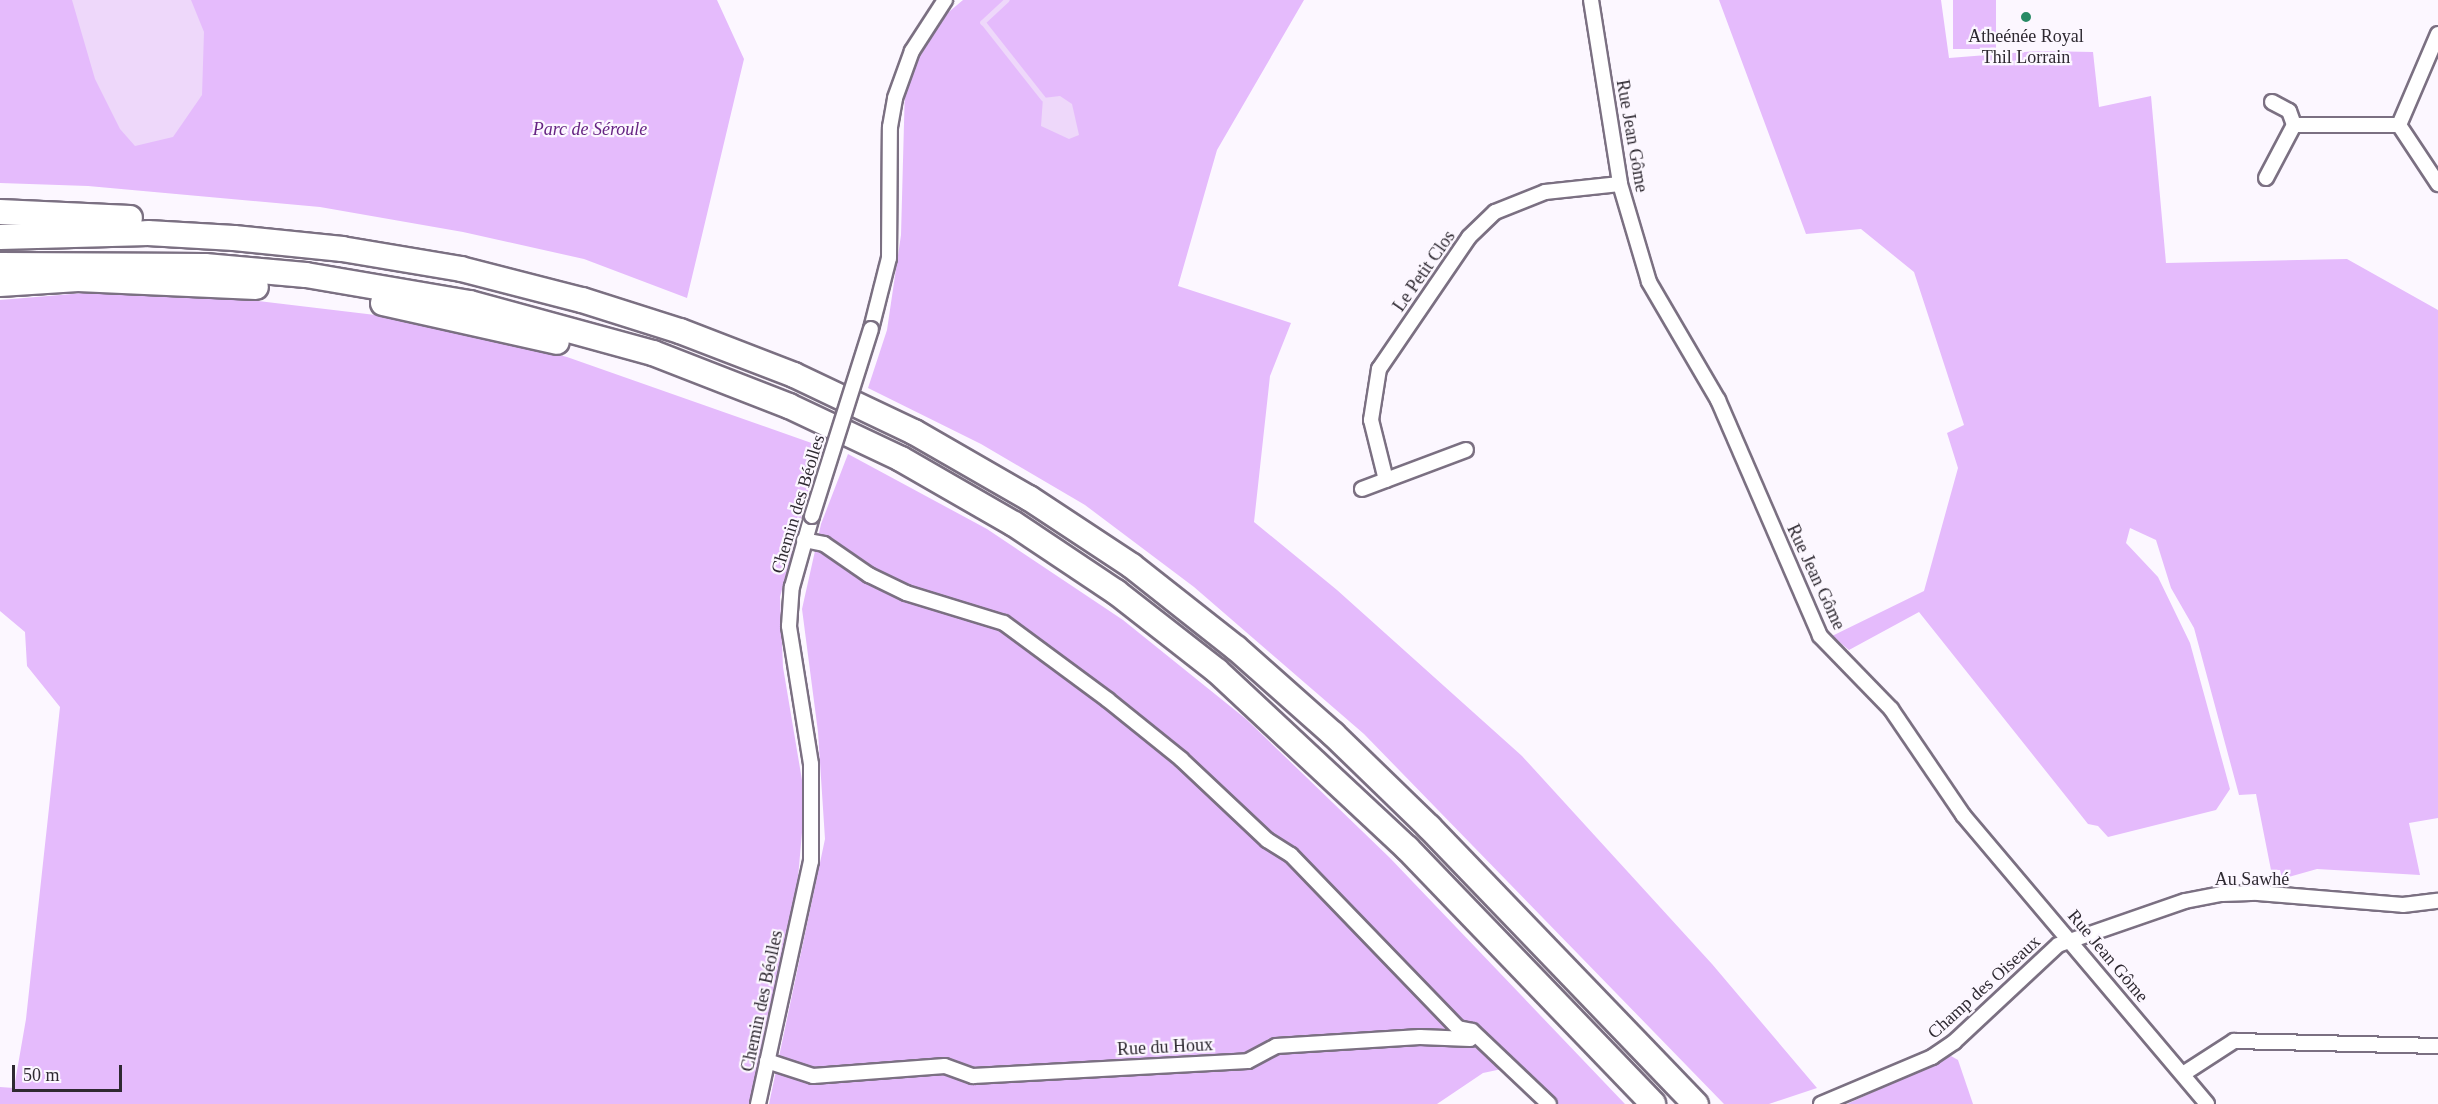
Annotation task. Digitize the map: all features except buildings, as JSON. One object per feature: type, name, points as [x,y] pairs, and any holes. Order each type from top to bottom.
[{"type":"highway","points":[[0,212],[283,228],[437,251],[608,295],[680,331]]},
{"type":"highway","points":[[0,237],[148,233],[342,249],[502,279],[680,331],[794,375],[914,432],[1029,498],[1132,566],[1236,648],[1333,734],[1429,827],[1696,1104]]},
{"type":"highway","points":[[0,266],[204,266],[306,275],[421,293],[517,313],[653,352],[829,423],[1014,524],[1116,592],[1217,671],[1407,848],[1653,1104]]},
{"type":"highway","points":[[0,284],[78,279],[183,282],[369,301],[526,333],[829,423]]},
{"type":"street","name":"Chemin des Béolles","points":[[758,1104],[812,838],[811,764],[789,626],[792,586],[804,540],[871,329],[889,258],[890,127],[895,98],[912,51],[945,0]]},
{"type":"street","name":"Rue Jean Gôme","points":[[1591,0],[1620,184],[1649,282],[1713,390],[1820,636],[1891,709],[1963,815],[2072,939],[2207,1104]]},
{"type":"street","points":[[2399,125],[2438,34]]},
{"type":"street","points":[[2266,178],[2294,125],[2289,111],[2272,102]]},
{"type":"street","points":[[2294,125],[2399,125]]},
{"type":"street","points":[[2399,125],[2438,184]]},
{"type":"street","name":"Le Petit Clos","points":[[1386,480],[1371,420],[1379,369],[1469,237],[1495,212],[1545,192],[1620,184]]},
{"type":"street","points":[[1362,489],[1466,450]]},
{"type":"street","points":[[804,540],[824,544],[869,575],[906,593],[1004,623],[1108,700],[1181,759],[1267,840],[1291,855],[1458,1028],[1472,1031],[1549,1104]]},
{"type":"street","name":"Au Sawhé","points":[[2072,939],[2185,901],[2222,894],[2403,904],[2438,901]]},
{"type":"street","name":"Champ des Oiseaux","points":[[1821,1104],[1932,1057],[1954,1042],[2058,945],[2072,939]]},
{"type":"street","name":"Rue du Houx","points":[[767,1061],[795,1073],[813,1076],[945,1066],[974,1076],[1248,1061],[1276,1046],[1466,1036],[1539,1104]]},
{"type":"street","points":[[2182,1074],[2234,1041],[2438,1047]]},
{"type":"green space","name":"Parc de Séroule","points":[[0,0],[717,0],[744,59],[687,298],[584,259],[463,232],[320,207],[88,186],[0,183]]},
{"type":"green space","points":[[963,0],[1304,0],[1217,150],[1178,286],[1291,323],[1270,376],[1254,522],[1337,590],[1522,756],[1712,964],[1817,1088],[1769,1104],[1724,1104],[1364,734],[1194,587],[1085,505],[981,444],[868,388],[887,330],[901,235],[905,86],[938,21]]},
{"type":"green space","points":[[1719,0],[1941,0],[1949,58],[2038,51],[2093,52],[2099,107],[2151,96],[2166,263],[2347,259],[2438,310],[2438,818],[2409,823],[2420,875],[2317,869],[2282,879],[2280,870],[2271,870],[2256,794],[2239,795],[2194,628],[2171,588],[2156,540],[2130,528],[2126,543],[2158,577],[2190,643],[2230,789],[2216,810],[2108,837],[2098,826],[2088,824],[1919,612],[1849,650],[1832,636],[1924,591],[1958,468],[1947,433],[1964,425],[1914,272],[1861,229],[1806,234]]},
{"type":"green space","points":[[1953,0],[1996,0],[1996,49],[1953,49]]},
{"type":"green space","points":[[84,293],[209,295],[434,322],[567,357],[820,446],[780,597],[783,667],[805,798],[798,878],[750,1104],[0,1104],[0,1087],[14,1088],[26,1019],[60,707],[27,666],[25,632],[0,611],[0,300]]},
{"type":"green space","points":[[848,454],[987,529],[1123,620],[1246,719],[1390,858],[1625,1104],[1554,1104],[1516,1066],[1483,1073],[1437,1104],[769,1104],[825,839],[818,732],[802,609],[821,524]]},
{"type":"green space","points":[[1951,1056],[1958,1060],[1973,1104],[1847,1104]]},
{"type":"shaded area","points":[[72,0],[191,0],[204,32],[202,95],[173,137],[135,146],[120,129],[95,79]]},
{"type":"shaded area","points":[[1060,96],[1072,104],[1079,135],[1069,139],[1041,126],[1043,98]]},
{"type":"waterway","points":[[1007,0],[983,22],[1043,98]]},
{"type":"place","name":"Atheénée Royal Thil Lorrain","points":[[2026,17]]}]
